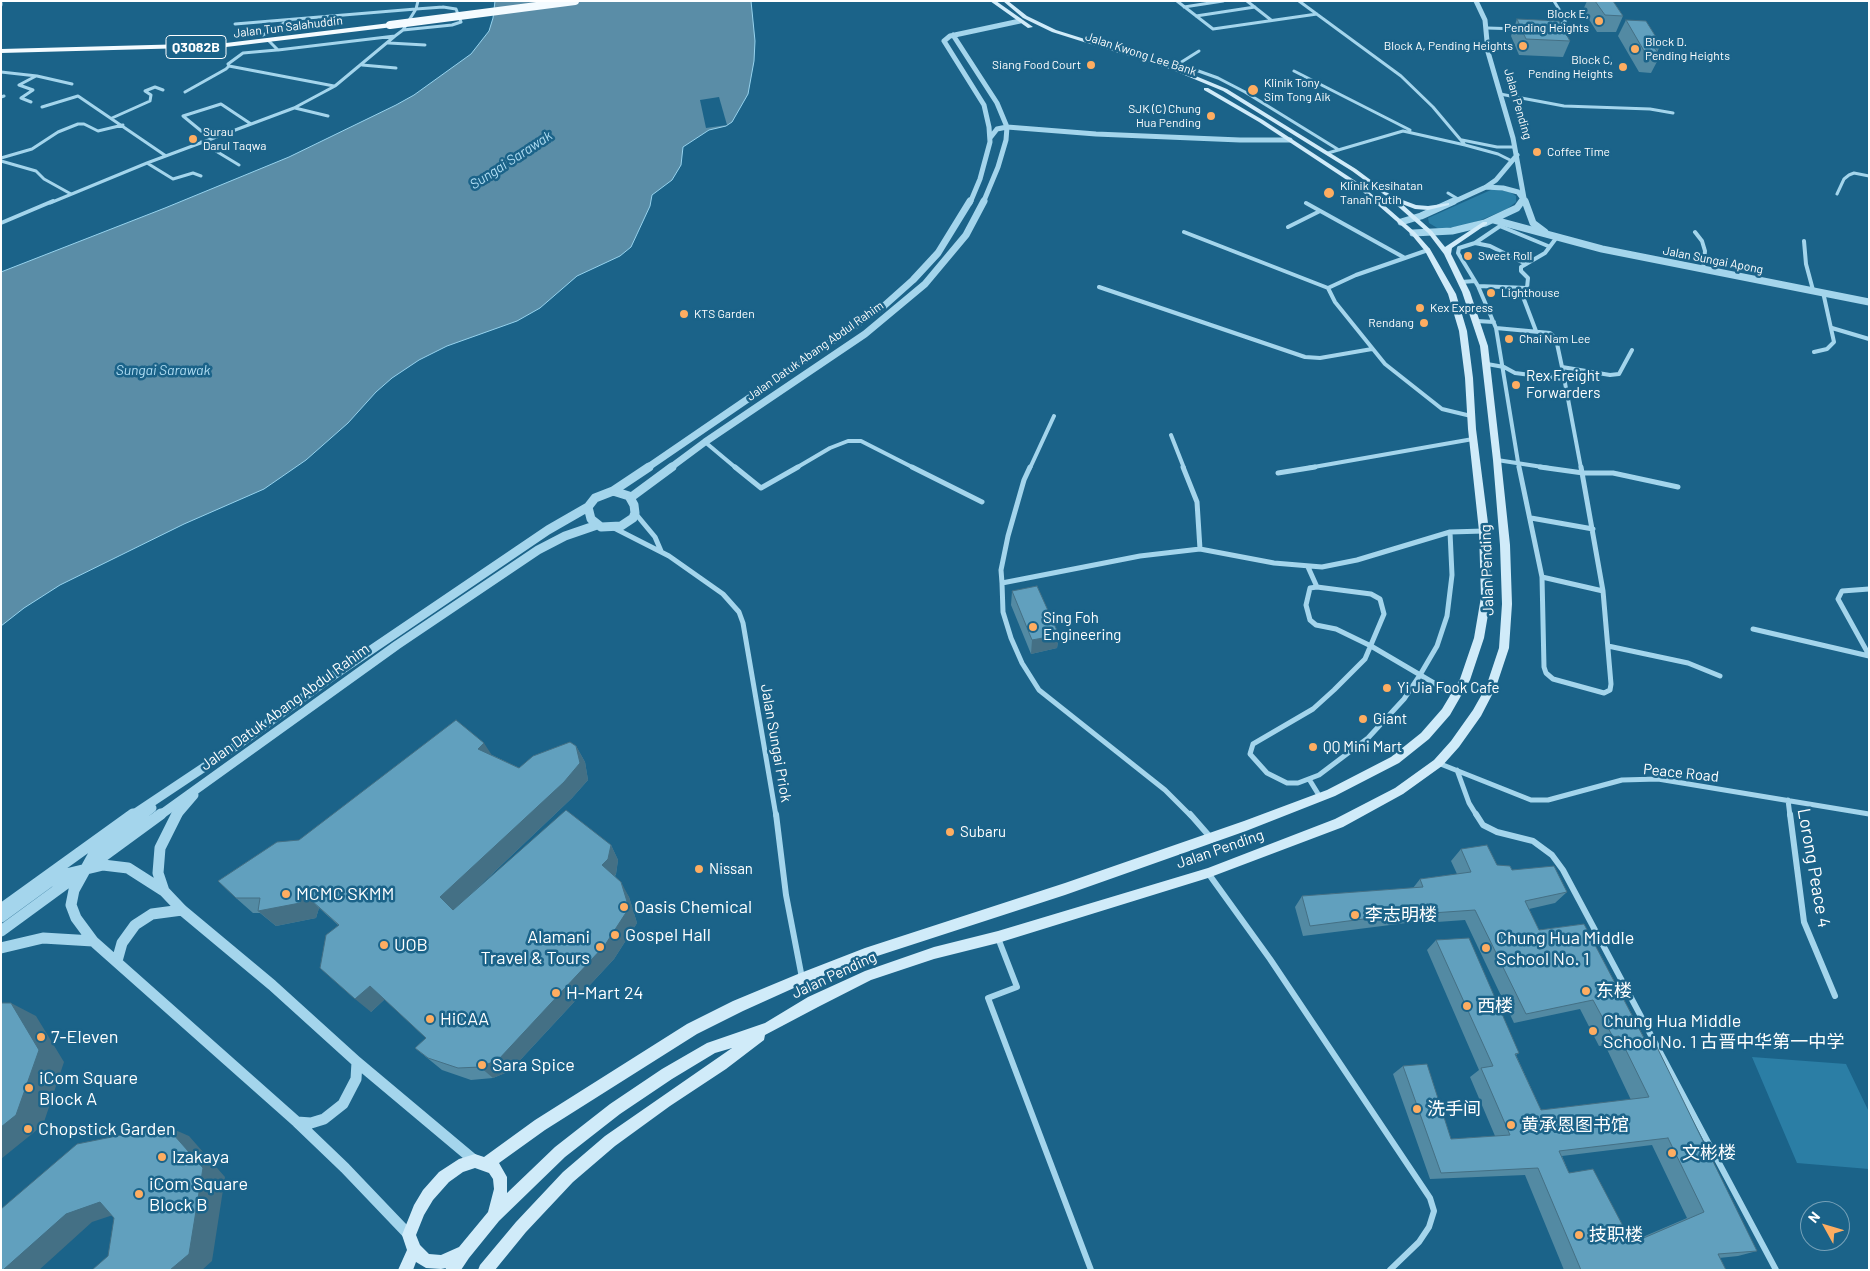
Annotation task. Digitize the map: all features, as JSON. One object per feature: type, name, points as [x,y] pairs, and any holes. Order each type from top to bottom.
[{"type":"highway","name":"Jalan Tun Salahuddin","points":[[390,23],[530,1]]},
{"type":"highway","name":"Jalan Tun Salahuddin","points":[[1,51],[177,48],[575,1]]},
{"type":"highway","name":"Jalan Tun Salahuddin","points":[[106,41],[266,38]]},
{"type":"main road","name":"Jalan Kwong Lee Bank","points":[[992,1],[1020,21],[1056,38],[1190,81],[1215,93],[1358,185],[1401,222]]},
{"type":"main road","name":"Jalan Kwong Lee Bank","points":[[1005,1],[1025,17],[1054,31],[1172,68],[1224,90],[1328,153],[1388,195],[1414,218]]},
{"type":"main road","points":[[1388,195],[1415,207],[1428,208],[1447,204]]},
{"type":"main road","name":"Jalan Pending","points":[[494,1216],[560,1152],[615,1109],[667,1074],[712,1048],[768,1028],[813,1002],[870,975],[934,952],[998,937],[1208,873],[1339,823],[1399,791],[1438,763],[1478,714],[1491,687],[1504,648],[1507,604],[1505,545],[1487,364],[1477,321],[1447,254],[1430,232],[1414,218]]},
{"type":"main road","name":"Jalan Pending","points":[[481,1162],[692,1029],[802,978],[926,933],[1065,889],[1211,838],[1320,797],[1395,760],[1425,736],[1446,712],[1465,680],[1479,638],[1486,597],[1484,531],[1463,331],[1452,294],[1428,250],[1414,233],[1401,222]]},
{"type":"main road","points":[[1447,254],[1449,247],[1485,224]]},
{"type":"main road","points":[[486,1270],[521,1227],[568,1177],[610,1141],[665,1100],[721,1064],[768,1028]]},
{"type":"main road","points":[[452,1270],[464,1252],[494,1216],[501,1189],[500,1177],[494,1168],[481,1162],[459,1166],[444,1177],[428,1195],[419,1210],[409,1235],[414,1250],[426,1261],[441,1262],[464,1252]]},
{"type":"main road","points":[[406,1270],[414,1250]]},
{"type":"street","points":[[1,223],[211,138],[294,108],[335,86],[389,43],[402,30],[416,9],[418,1]]},
{"type":"street","points":[[1177,1],[1213,29],[1318,14]]},
{"type":"street","points":[[1184,7],[1223,1]]},
{"type":"street","points":[[1247,1],[1272,20]]},
{"type":"street","points":[[1300,1],[1401,76],[1433,107],[1465,144]]},
{"type":"street","name":"Jalan Pending","points":[[1401,222],[1486,187],[1496,180],[1517,155],[1488,52],[1485,20],[1476,1]]},
{"type":"street","points":[[1553,28],[1565,22],[1554,1]]},
{"type":"street","points":[[235,24],[450,7],[456,9],[461,22],[452,25],[402,30]]},
{"type":"street","points":[[1196,16],[1255,7]]},
{"type":"street","points":[[278,50],[266,38],[269,30],[289,21]]},
{"type":"street","points":[[953,35],[1020,21]]},
{"type":"street","points":[[1487,28],[1524,29]]},
{"type":"street","name":"Jalan Datuk Abang Abdul Rahim","points":[[613,491],[838,339],[885,305],[913,280],[952,234],[969,205],[980,179],[990,138],[984,106],[944,41],[945,38],[953,35],[1003,114],[1007,127],[1006,140],[988,192],[966,236],[925,284],[865,334],[705,442],[630,498]]},
{"type":"street","points":[[185,92],[229,66],[228,64],[243,53],[395,36]]},
{"type":"street","points":[[389,43],[426,45]]},
{"type":"street","points":[[1172,68],[1199,51]]},
{"type":"street","points":[[1179,64],[1218,78],[1245,92],[1339,150]]},
{"type":"street","points":[[362,65],[396,68]]},
{"type":"street","points":[[229,66],[335,86]]},
{"type":"street","points":[[1294,70],[1396,125],[1413,132],[1498,154],[1512,161]]},
{"type":"street","points":[[1,72],[37,76],[72,84]]},
{"type":"street","points":[[31,102],[21,98],[33,90],[19,85],[37,76]]},
{"type":"street","points":[[112,118],[150,101],[151,95],[145,91],[155,87],[163,90]]},
{"type":"street","points":[[1500,94],[1564,106],[1650,109],[1672,113]]},
{"type":"street","points":[[42,107],[78,96],[166,156]]},
{"type":"street","points":[[211,138],[183,116],[222,104],[251,124]]},
{"type":"street","points":[[294,108],[328,116]]},
{"type":"street","points":[[1003,114],[1014,123],[1040,131]]},
{"type":"street","points":[[1,161],[32,149],[58,132],[78,124],[84,124],[98,131],[123,125]]},
{"type":"street","points":[[1391,133],[1396,125]]},
{"type":"street","points":[[990,138],[997,129],[1007,127],[1040,131],[1244,140],[1290,140]]},
{"type":"street","points":[[1006,140],[1014,134],[1040,131]]},
{"type":"street","points":[[1328,153],[1391,133],[1413,132]]},
{"type":"street","points":[[1461,140],[1498,147],[1515,147]]},
{"type":"street","points":[[202,142],[239,165]]},
{"type":"street","points":[[1478,286],[1527,288],[1528,278],[1521,271],[1521,267],[1545,254],[1548,246],[1556,237],[1541,230],[1533,223],[1524,198],[1517,155]]},
{"type":"street","points":[[1,161],[36,171],[44,179],[71,194]]},
{"type":"street","points":[[148,163],[173,179],[193,173],[201,176]]},
{"type":"street","points":[[1837,194],[1844,179],[1849,175],[1854,173],[1869,176]]},
{"type":"street","points":[[1486,187],[1511,189],[1524,198]]},
{"type":"street","points":[[1448,193],[1458,200]]},
{"type":"street","points":[[1414,233],[1467,229],[1485,224],[1517,208],[1524,198]]},
{"type":"street","points":[[1306,204],[1405,258]]},
{"type":"street","points":[[1288,227],[1320,211]]},
{"type":"street","name":"Jalan Sungai Apong","points":[[1494,220],[1504,225],[1602,249],[1869,302]]},
{"type":"street","points":[[1496,328],[1550,333],[1556,339],[1583,473],[1603,591],[1610,690],[1604,692],[1553,679],[1546,673],[1542,577],[1518,464],[1504,367],[1496,328],[1478,286],[1458,253],[1459,248],[1475,243],[1504,225],[1548,246]]},
{"type":"street","points":[[1184,232],[1328,288],[1335,302],[1385,364],[1442,409],[1471,416]]},
{"type":"street","points":[[1695,232],[1702,241],[1705,251],[1703,270]]},
{"type":"street","points":[[1804,241],[1806,264],[1813,290]]},
{"type":"street","points":[[1475,243],[1490,246],[1526,264]]},
{"type":"street","points":[[1328,288],[1356,275],[1428,250]]},
{"type":"street","points":[[1461,282],[1475,281]]},
{"type":"street","points":[[1099,287],[1167,312],[1305,357],[1320,358],[1372,349]]},
{"type":"street","points":[[1520,289],[1536,331]]},
{"type":"street","points":[[1814,352],[1827,349],[1834,342],[1823,292]]},
{"type":"street","points":[[1477,321],[1494,322]]},
{"type":"street","points":[[1832,328],[1869,339]]},
{"type":"street","points":[[1562,367],[1610,375],[1620,374],[1632,350]]},
{"type":"street","points":[[1487,364],[1504,367],[1515,373],[1563,380]]},
{"type":"street","points":[[1054,416],[1024,480],[1008,536],[1001,570],[1003,612],[1011,638],[1022,663],[1039,690],[1165,790],[1211,838]]},
{"type":"street","points":[[1171,435],[1197,502],[1200,549]]},
{"type":"street","points":[[1278,473],[1473,439]]},
{"type":"street","points":[[705,442],[761,488],[830,448],[848,441],[861,441],[982,502]]},
{"type":"street","points":[[1497,460],[1583,473],[1613,473],[1678,487]]},
{"type":"street","points":[[635,513],[628,522],[613,528],[606,528],[597,525],[591,519],[588,507],[595,498],[613,491],[624,494],[630,498],[634,505],[635,513],[655,538],[661,551]]},
{"type":"street","name":"Jalan Datuk Abang Abdul Rahim","points":[[1,909],[123,821],[236,746],[313,689],[548,530],[588,507]]},
{"type":"street","points":[[1531,518],[1593,529]]},
{"type":"street","name":"Jalan Datuk Abang Abdul Rahim","points":[[1,931],[354,674],[512,568],[565,536],[597,525]]},
{"type":"street","name":"Jalan Sungai Priok","points":[[613,528],[661,551],[723,594],[739,612],[743,623],[776,814],[786,895],[802,978]]},
{"type":"street","points":[[1002,582],[1140,556],[1200,549],[1308,567],[1331,566],[1450,532],[1484,531]]},
{"type":"street","points":[[1450,532],[1452,575],[1447,616],[1437,646],[1420,675],[1404,699],[1368,738],[1319,774],[1298,783],[1288,783],[1267,773],[1250,754],[1253,744],[1313,709],[1365,659],[1371,646],[1384,614],[1380,599],[1371,594],[1317,587],[1310,588],[1306,596],[1306,605],[1310,620],[1316,625],[1336,629],[1371,646],[1420,675],[1456,696]]},
{"type":"street","points":[[1308,567],[1317,587]]},
{"type":"street","points":[[1542,577],[1603,591]]},
{"type":"street","points":[[1869,589],[1842,591],[1838,599],[1869,656]]},
{"type":"street","points":[[1752,629],[1869,656]]},
{"type":"street","points":[[1608,646],[1688,663],[1720,676]]},
{"type":"street","points":[[236,746],[110,839],[96,852],[74,890],[71,905],[76,918],[93,942],[117,961],[297,1122],[345,1168],[377,1204],[409,1235]]},
{"type":"street","name":"Peace Road","points":[[1438,763],[1531,800],[1548,800],[1622,780],[1658,780],[1869,814]]},
{"type":"street","points":[[1457,770],[1469,803],[1483,825],[1497,832],[1533,842],[1552,855],[1563,870],[1776,1270]]},
{"type":"street","points":[[1309,779],[1320,797]]},
{"type":"street","points":[[164,891],[158,873],[160,848],[176,816],[204,783]]},
{"type":"street","name":"Lorong Peace 4","points":[[1788,800],[1804,922],[1834,996]]},
{"type":"street","points":[[1,917],[49,882],[66,874],[103,865],[128,868],[164,891],[182,910],[272,985],[358,1062],[481,1162]]},
{"type":"street","points":[[1208,873],[1270,959],[1402,1160],[1430,1198],[1434,1212],[1429,1227],[1419,1242],[1390,1270]]},
{"type":"street","points":[[117,961],[122,943],[135,925],[152,914],[182,910]]},
{"type":"street","points":[[998,937],[1017,987],[988,998],[1091,1270]]},
{"type":"street","points":[[1,948],[43,938],[93,942]]},
{"type":"street","points":[[297,1122],[312,1123],[324,1119],[343,1104],[356,1079],[358,1062]]},
{"type":"shaded area","points":[[1493,189],[1510,192],[1516,196],[1516,202],[1507,209],[1462,226],[1439,229],[1429,223],[1428,218]]},
{"type":"shaded area","points":[[1752,1057],[1846,1064],[1869,1112],[1869,1169],[1797,1163]]},
{"type":"water","name":"Sungai Sarawak","points":[[495,1],[751,1],[755,41],[754,61],[748,94],[732,122],[726,126],[709,130],[683,147],[681,165],[672,180],[652,195],[650,206],[631,247],[620,256],[577,276],[540,308],[517,321],[447,346],[419,360],[392,378],[376,392],[348,423],[306,460],[264,489],[184,524],[60,585],[24,608],[1,626],[1,272],[289,157],[396,105],[414,95],[471,54],[489,31]]},
{"type":"pier","points":[[719,97],[727,125],[706,128],[700,100]]},
{"type":"building","points":[[1595,1],[1613,1],[1623,16],[1605,15]]},
{"type":"building","points":[[1517,19],[1559,21],[1570,41],[1526,39]]},
{"type":"building","points":[[1626,20],[1646,21],[1661,45],[1652,44],[1660,56],[1647,56]]},
{"type":"building","points":[[1037,586],[1059,635],[1032,640],[1012,591]]},
{"type":"building","points":[[456,720],[484,743],[478,749],[519,768],[533,756],[570,742],[576,746],[580,763],[564,782],[440,897],[453,910],[566,810],[611,845],[608,859],[602,865],[621,882],[629,908],[605,945],[498,1060],[480,1067],[458,1068],[428,1058],[415,1048],[426,1038],[370,986],[355,999],[320,968],[326,935],[339,925],[303,893],[300,903],[258,911],[260,898],[236,898],[218,881],[277,842],[299,840]]},
{"type":"building","points":[[1487,845],[1497,865],[1510,866],[1512,870],[1554,866],[1567,892],[1525,901],[1539,930],[1584,924],[1644,1038],[1652,1037],[1757,1251],[1718,1254],[1726,1270],[1581,1270],[1538,1168],[1441,1173],[1403,1066],[1427,1064],[1451,1139],[1510,1135],[1481,1068],[1493,1066],[1436,940],[1469,938],[1519,1053],[1515,1054],[1541,1110],[1649,1097],[1619,1036],[1613,1037],[1593,1000],[1526,1014],[1475,910],[1432,913],[1432,910],[1310,926],[1302,896],[1423,887],[1420,879],[1471,872],[1461,849]],"holes":[[[1668,1138],[1704,1212],[1632,1243],[1593,1169],[1569,1173],[1559,1151]]]},
{"type":"building","points":[[1,1003],[11,1003],[39,1050],[16,1115],[1,1127]]},
{"type":"building","name":"iCom Square Block B","points":[[166,1126],[203,1168],[189,1254],[170,1270],[92,1270],[108,1256],[114,1218],[100,1202],[66,1214],[1,1270],[1,1209],[77,1144]]},
{"type":"place","name":"Block E, Pending Heights","points":[[1599,21]]},
{"type":"place","name":"Block A, Pending Heights","points":[[1523,46]]},
{"type":"place","name":"Block D. Pending Heights","points":[[1635,49]]},
{"type":"place","name":"Siang Food Court","points":[[1091,65]]},
{"type":"place","name":"Block C, Pending Heights","points":[[1623,67]]},
{"type":"place","name":"Klinik Tony Sim Tong Aik","points":[[1253,90]]},
{"type":"place","name":"SJK (C) Chung Hua Pending","points":[[1211,116]]},
{"type":"place","name":"Surau Darul Taqwa","points":[[193,139]]},
{"type":"place","name":"Coffee Time","points":[[1537,152]]},
{"type":"place","name":"Klinik Kesihatan Tanah Putih","points":[[1329,193]]},
{"type":"place","name":"Sweet Roll","points":[[1468,256]]},
{"type":"place","name":"Lighthouse","points":[[1491,293]]},
{"type":"place","name":"Kex Express","points":[[1420,308]]},
{"type":"place","name":"KTS Garden","points":[[684,314]]},
{"type":"place","name":"Rendang","points":[[1424,323]]},
{"type":"place","name":"Chai Nam Lee","points":[[1509,339]]},
{"type":"place","name":"Rex Freight Forwarders","points":[[1516,385]]},
{"type":"place","name":"Sing Foh Engineering","points":[[1033,627]]},
{"type":"place","name":"Yi Jia Fook Cafe","points":[[1387,688]]},
{"type":"place","name":"Giant","points":[[1363,719]]},
{"type":"place","name":"QQ Mini Mart","points":[[1313,747]]},
{"type":"place","name":"Subaru","points":[[950,832]]},
{"type":"place","name":"Nissan","points":[[699,869]]},
{"type":"place","name":"MCMC SKMM","points":[[286,894]]},
{"type":"place","name":"Oasis Chemical","points":[[624,907]]},
{"type":"place","name":"李志明楼","points":[[1355,915]]},
{"type":"place","name":"Gospel Hall","points":[[615,935]]},
{"type":"place","name":"UOB","points":[[384,945]]},
{"type":"place","name":"Alamani Travel & Tours","points":[[600,947]]},
{"type":"place","name":"Chung Hua Middle School No. 1","points":[[1486,948]]},
{"type":"place","name":"东楼","points":[[1586,991]]},
{"type":"place","name":"H-Mart 24","points":[[556,993]]},
{"type":"place","name":"西楼","points":[[1467,1006]]},
{"type":"place","name":"HiCAA","points":[[430,1019]]},
{"type":"place","name":"Chung Hua Middle School No. 1 古晋中华第一中学","points":[[1593,1031]]},
{"type":"place","name":"7-Eleven","points":[[41,1037]]},
{"type":"place","name":"Sara Spice","points":[[482,1065]]},
{"type":"place","name":"iCom Square Block A","points":[[29,1088]]},
{"type":"place","name":"洗手间","points":[[1417,1109]]},
{"type":"place","name":"黄承恩图书馆","points":[[1511,1125]]},
{"type":"place","name":"Chopstick Garden","points":[[28,1129]]},
{"type":"place","name":"文彬楼","points":[[1672,1153]]},
{"type":"place","name":"Izakaya","points":[[162,1157]]},
{"type":"place","name":"iCom Square Block B","points":[[139,1194]]},
{"type":"place","name":"技职楼","points":[[1579,1235]]}]
